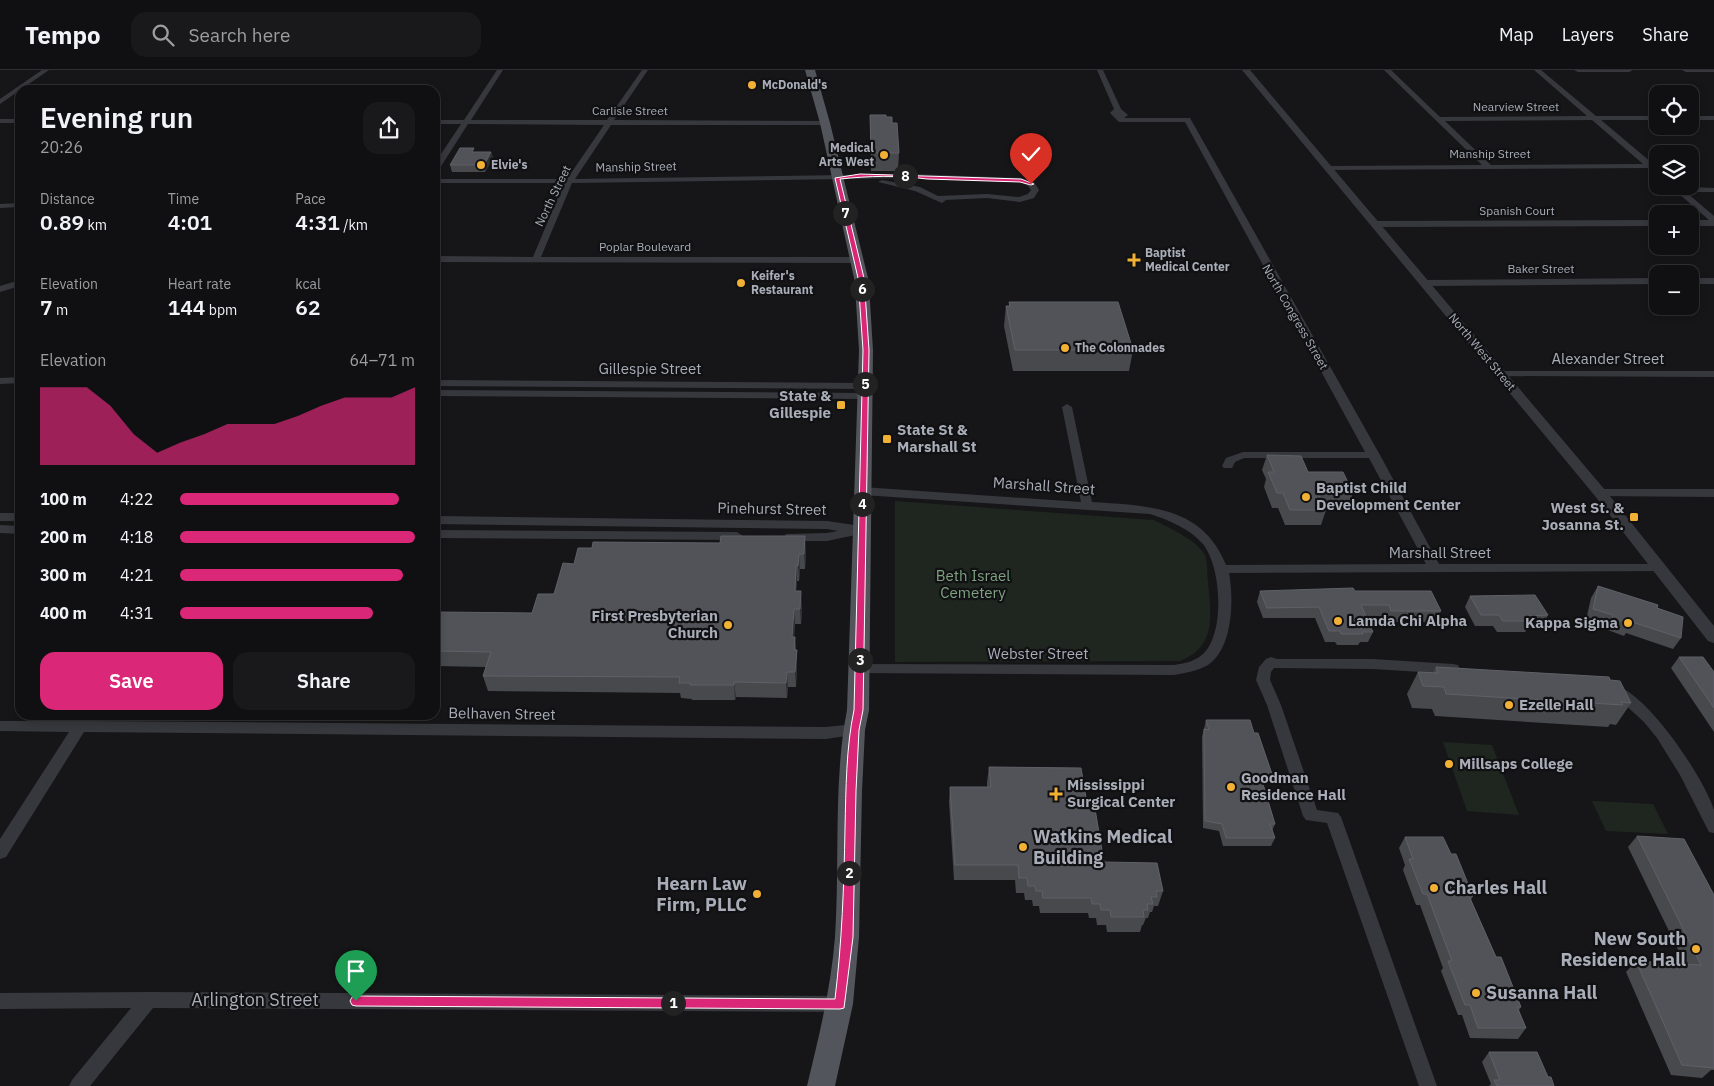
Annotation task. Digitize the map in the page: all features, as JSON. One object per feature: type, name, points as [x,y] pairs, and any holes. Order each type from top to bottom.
[{"type":"main road","points":[[810,70],[825,122],[861,278],[866,350],[860,669],[858,710],[854,730],[847,937],[840,1004],[821,1086]]},
{"type":"street","points":[[24,85],[46,70]]},
{"type":"street","points":[[440,161],[500,70]]},
{"type":"street","name":"North Street","points":[[536,259],[570,181],[645,70]]},
{"type":"street","name":"North Congress Street","points":[[1100,70],[1118,110],[1114,113],[1122,120],[1187,120],[1272,278],[1374,455],[1435,569]]},
{"type":"street","name":"North West Street","points":[[1246,70],[1600,493],[1714,637]]},
{"type":"street","points":[[1387,70],[1489,167]]},
{"type":"street","points":[[1537,70],[1649,165]]},
{"type":"street","points":[[1578,70],[1629,70]]},
{"type":"street","points":[[1686,70],[1714,70]]},
{"type":"street","points":[[0,102],[15,92]]},
{"type":"street","name":"Nearview Street","points":[[1438,119],[1649,118]]},
{"type":"street","points":[[1699,118],[1714,118]]},
{"type":"street","points":[[0,121],[15,121]]},
{"type":"street","name":"Carlisle Street","points":[[440,122],[825,122]]},
{"type":"street","name":"Manship Street","points":[[1329,168],[1649,169]]},
{"type":"street","name":"Manship Street","points":[[440,181],[911,176],[1021,180],[1031,184],[1035,190],[1034,195],[1024,199],[987,196],[941,199],[907,186],[837,178]]},
{"type":"street","points":[[1699,189],[1714,190]]},
{"type":"street","points":[[1684,195],[1714,221]]},
{"type":"street","points":[[0,206],[15,206]]},
{"type":"street","points":[[1699,222],[1714,221]]},
{"type":"street","name":"Spanish Court","points":[[1376,224],[1649,223]]},
{"type":"street","name":"Poplar Boulevard","points":[[440,259],[856,260]]},
{"type":"street","name":"Baker Street","points":[[1425,283],[1649,281]]},
{"type":"street","points":[[1699,281],[1714,281]]},
{"type":"street","points":[[0,289],[15,284]]},
{"type":"street","name":"Alexander Street","points":[[1501,374],[1714,374]]},
{"type":"street","points":[[0,380],[15,380]]},
{"type":"street","name":"Gillespie Street","points":[[440,383],[865,391]]},
{"type":"street","name":"Gillespie Street","points":[[440,394],[865,391]]},
{"type":"street","points":[[1067,407],[1087,505]]},
{"type":"street","points":[[1228,466],[1230,460],[1243,455],[1374,455]]},
{"type":"street","name":"Marshall Street","points":[[862,491],[1151,510],[1170,516],[1189,527],[1211,546],[1220,569],[1660,568]]},
{"type":"street","points":[[1600,493],[1714,493]]},
{"type":"street","points":[[0,517],[15,517]]},
{"type":"street","name":"Pinehurst Street","points":[[441,521],[827,525],[862,530]]},
{"type":"street","points":[[0,529],[15,530]]},
{"type":"street","name":"Pinehurst Street","points":[[440,534],[827,537],[862,530]]},
{"type":"street","name":"Webster Street","points":[[860,669],[1174,670],[1192,667],[1212,653],[1221,627],[1223,577],[1220,569]]},
{"type":"street","points":[[1428,1086],[1333,817],[1311,816],[1274,704],[1263,680],[1264,671],[1272,662],[1277,664],[1373,664],[1472,670]]},
{"type":"street","points":[[1603,683],[1627,698],[1656,724],[1695,788],[1714,827]]},
{"type":"street","points":[[0,852],[84,721]]},
{"type":"street","name":"Belhaven Street","points":[[0,726],[84,721],[826,733],[854,730]]},
{"type":"street","points":[[78,1086],[149,1000]]},
{"type":"street","name":"Arlington Street","points":[[0,1001],[149,1000],[840,1004]]},
{"type":"green space","name":"Beth Israel Cemetery","points":[[895,501],[1154,520],[1189,540],[1205,555],[1210,606],[1209,629],[1206,639],[1192,655],[1180,661],[895,662]]},
{"type":"green space","points":[[1443,742],[1492,745],[1519,815],[1467,811]]},
{"type":"green space","points":[[1592,801],[1653,804],[1668,834],[1606,831]]},
{"type":"building","points":[[870,115],[886,115],[886,117],[892,117],[892,123],[897,123],[899,153],[871,153]]},
{"type":"building","points":[[460,148],[474,148],[472,152],[491,152],[484,165],[450,165]]},
{"type":"building","points":[[1009,302],[1118,302],[1133,350],[1015,350],[1006,306],[1010,306]]},
{"type":"building","points":[[1267,455],[1301,456],[1308,472],[1343,472],[1353,493],[1318,493],[1326,510],[1290,510],[1283,493],[1277,493],[1268,472],[1274,472]]},
{"type":"building","name":"First Presbyterian Church","points":[[721,536],[805,536],[804,554],[799,554],[798,566],[796,565],[795,591],[801,591],[800,609],[794,609],[792,637],[795,637],[794,650],[797,650],[795,672],[787,672],[786,683],[734,682],[734,685],[690,685],[690,683],[679,683],[680,677],[483,676],[491,652],[440,651],[440,612],[532,613],[538,594],[554,594],[563,563],[574,564],[578,548],[592,548],[593,542],[720,543]]},
{"type":"building","points":[[1598,586],[1658,605],[1657,608],[1683,617],[1681,638],[1632,622],[1631,624],[1612,618],[1613,615],[1593,609]]},
{"type":"building","points":[[1353,588],[1355,591],[1431,591],[1441,611],[1391,611],[1389,605],[1361,605],[1373,632],[1341,634],[1340,631],[1329,631],[1319,607],[1267,608],[1260,591]]},
{"type":"building","points":[[1535,595],[1548,615],[1528,616],[1532,621],[1503,621],[1499,615],[1481,615],[1470,596]]},
{"type":"building","points":[[1679,657],[1703,657],[1714,672],[1714,708]]},
{"type":"building","points":[[1436,667],[1609,677],[1610,680],[1620,681],[1631,703],[1621,702],[1623,705],[1446,694],[1444,687],[1423,686],[1418,672],[1438,673]]},
{"type":"building","name":"Goodman Residence Hall","points":[[1206,720],[1250,720],[1254,733],[1258,733],[1272,774],[1260,774],[1275,824],[1270,824],[1275,838],[1226,838],[1222,824],[1205,821],[1204,729],[1209,730]]},
{"type":"building","name":"Watkins Medical Building","points":[[989,767],[1081,768],[1087,803],[1094,803],[1104,862],[1157,863],[1163,891],[1156,891],[1157,897],[1151,897],[1153,904],[1147,904],[1148,910],[1143,910],[1144,917],[1111,917],[1110,910],[1101,910],[1100,904],[1092,904],[1091,898],[1043,898],[1042,891],[1036,891],[1035,886],[1028,886],[1027,878],[1019,878],[1018,865],[955,865],[950,787],[991,787]]},
{"type":"building","name":"New South Residence Hall","points":[[1637,836],[1684,839],[1714,895],[1714,1068],[1682,1065],[1636,961],[1701,965]]},
{"type":"building","points":[[1405,837],[1443,837],[1451,854],[1456,854],[1473,896],[1469,896],[1496,957],[1501,957],[1521,1007],[1517,1007],[1526,1028],[1478,1028],[1470,1005],[1465,1005],[1448,961],[1452,961],[1427,894],[1423,894],[1409,859],[1413,859]]},
{"type":"building","points":[[1489,1052],[1537,1052],[1554,1086],[1497,1086],[1494,1080],[1500,1080]]},
{"type":"place","name":"McDonald's","points":[[752,85]]},
{"type":"place","name":"Medical Arts West","points":[[884,155]]},
{"type":"place","name":"Elvie's","points":[[481,165]]},
{"type":"place","name":"Baptist Medical Center","points":[[1134,260]]},
{"type":"place","name":"Keifer's Restaurant","points":[[741,283]]},
{"type":"place","name":"The Colonnades","points":[[1065,348]]},
{"type":"place","name":"State & Gillespie","points":[[841,405]]},
{"type":"place","name":"State St & Marshall St","points":[[887,439]]},
{"type":"place","name":"Baptist Child Development Center","points":[[1306,497]]},
{"type":"place","name":"West St. & Josanna St.","points":[[1634,517]]},
{"type":"place","name":"Lamda Chi Alpha","points":[[1338,621]]},
{"type":"place","name":"Kappa Sigma","points":[[1628,623]]},
{"type":"place","name":"First Presbyterian Church","points":[[728,625]]},
{"type":"place","name":"Ezelle Hall","points":[[1509,705]]},
{"type":"place","name":"Millsaps College","points":[[1449,764]]},
{"type":"place","name":"Goodman Residence Hall","points":[[1231,787]]},
{"type":"place","name":"Mississippi Surgical Center","points":[[1056,794]]},
{"type":"place","name":"Watkins Medical Building","points":[[1023,847]]},
{"type":"place","name":"Charles Hall","points":[[1434,888]]},
{"type":"place","name":"Hearn Law Firm, PLLC","points":[[757,894]]},
{"type":"place","name":"New South Residence Hall","points":[[1696,949]]},
{"type":"place","name":"Susanna Hall","points":[[1476,993]]},
{"type":"route","points":[[356,1001],[840,1004],[847,937],[851,791],[860,669],[866,350],[861,278],[837,178],[911,176],[1021,180],[1031,184]]}]
